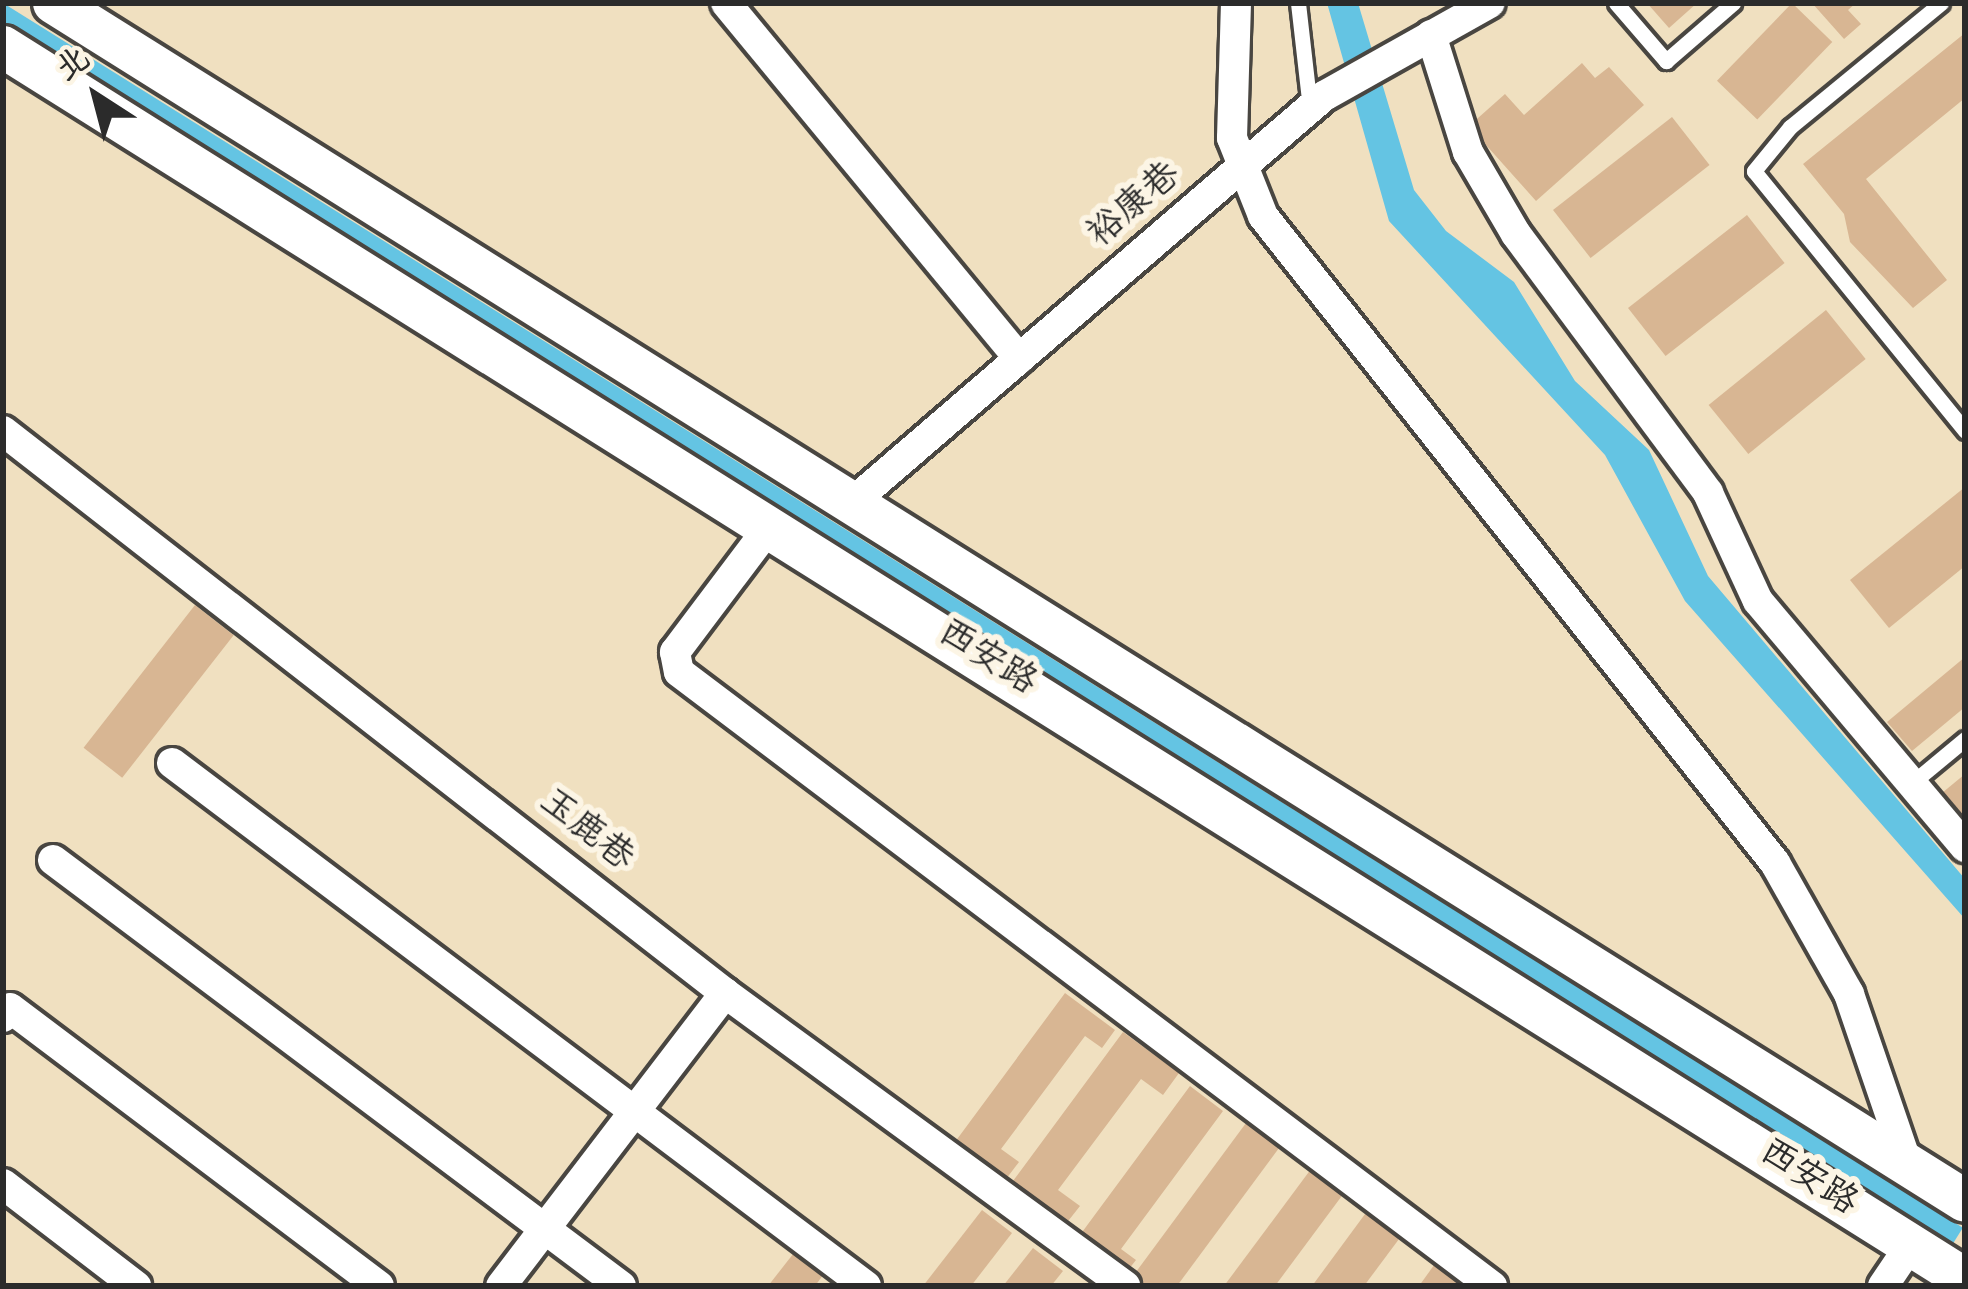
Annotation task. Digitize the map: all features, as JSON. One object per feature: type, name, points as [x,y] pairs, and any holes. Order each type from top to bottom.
[{"type":"street","name":"西安路","points":[[55,3],[855,500],[1965,1202]]},
{"type":"street","points":[[726,3],[1019,358]]},
{"type":"street","points":[[1236,3],[1239,169],[1289,251],[1775,863],[1849,994],[1908,1166]]},
{"type":"street","name":"裕康巷","points":[[855,500],[1317,102],[1490,3]]},
{"type":"street","points":[[1419,41],[1490,194],[1708,493],[1758,601],[1965,847]]},
{"type":"street","name":"西安路","points":[[3,47],[1965,1279]]},
{"type":"street","name":"玉鹿巷","points":[[3,431],[725,993],[1125,1286]]},
{"type":"street","points":[[770,526],[675,652],[679,672],[1492,1286]]},
{"type":"street","points":[[172,763],[866,1286]]},
{"type":"street","points":[[52,860],[621,1286]]},
{"type":"street","points":[[501,1286],[725,993]]},
{"type":"street","points":[[3,1017],[10,1008],[379,1286]]},
{"type":"street","points":[[3,1184],[136,1286]]},
{"type":"street","points":[[1883,1286],[1910,1246]]},
{"type":"lane","points":[[1298,3],[1317,102]]},
{"type":"lane","points":[[1616,3],[1666,61],[1733,3]]},
{"type":"lane","points":[[1941,3],[1790,127],[1754,171],[1965,431]]},
{"type":"lane","points":[[1912,783],[1965,739]]},
{"type":"water","points":[[3,3],[1963,1228],[1946,1254],[3,40]]},
{"type":"water","points":[[1327,3],[1358,3],[1414,190],[1446,231],[1514,282],[1575,381],[1649,450],[1708,576],[1965,879],[1965,919],[1685,601],[1605,455],[1389,221]]},
{"type":"building","points":[[1647,3],[1697,3],[1669,28]]},
{"type":"building","points":[[1792,3],[1832,42],[1757,120],[1717,81]]},
{"type":"building","points":[[1812,3],[1856,3],[1848,10],[1861,24],[1844,39]]},
{"type":"building","points":[[1965,33],[1965,98],[1866,179],[1947,280],[1913,308],[1850,242],[1844,214],[1803,164]]},
{"type":"building","points":[[1582,63],[1595,78],[1609,67],[1644,105],[1536,201],[1469,126],[1505,94],[1524,115]]},
{"type":"building","points":[[1672,117],[1710,165],[1591,258],[1553,210]]},
{"type":"building","points":[[1747,215],[1785,263],[1666,356],[1628,308]]},
{"type":"building","points":[[1826,310],[1866,359],[1748,454],[1709,405]]},
{"type":"building","points":[[1965,487],[1965,566],[1889,628],[1850,580]]},
{"type":"building","points":[[195,605],[234,635],[122,778],[84,748]]},
{"type":"building","points":[[1965,657],[1965,707],[1912,751],[1887,722]]},
{"type":"building","points":[[1965,774],[1965,821],[1942,793]]},
{"type":"building","points":[[1065,993],[1115,1030],[1102,1048],[1085,1036],[1001,1149],[1019,1162],[1003,1183],[952,1146]]},
{"type":"building","points":[[1123,1032],[1179,1073],[1163,1095],[1141,1079],[1058,1190],[1080,1206],[1065,1225],[1010,1185]]},
{"type":"building","points":[[1190,1086],[1223,1111],[1121,1249],[1136,1260],[1125,1274],[1077,1239]]},
{"type":"building","points":[[1246,1123],[1279,1148],[1177,1286],[1147,1286],[1133,1276]]},
{"type":"building","points":[[1311,1169],[1344,1193],[1275,1286],[1224,1286]]},
{"type":"building","points":[[982,1210],[1012,1233],[971,1286],[923,1286]]},
{"type":"building","points":[[1368,1210],[1402,1235],[1364,1286],[1312,1286]]},
{"type":"building","points":[[1033,1248],[1063,1271],[1051,1286],[1003,1286]]},
{"type":"building","points":[[797,1249],[826,1271],[815,1286],[768,1286]]},
{"type":"building","points":[[1437,1261],[1467,1283],[1465,1286],[1419,1286]]}]
